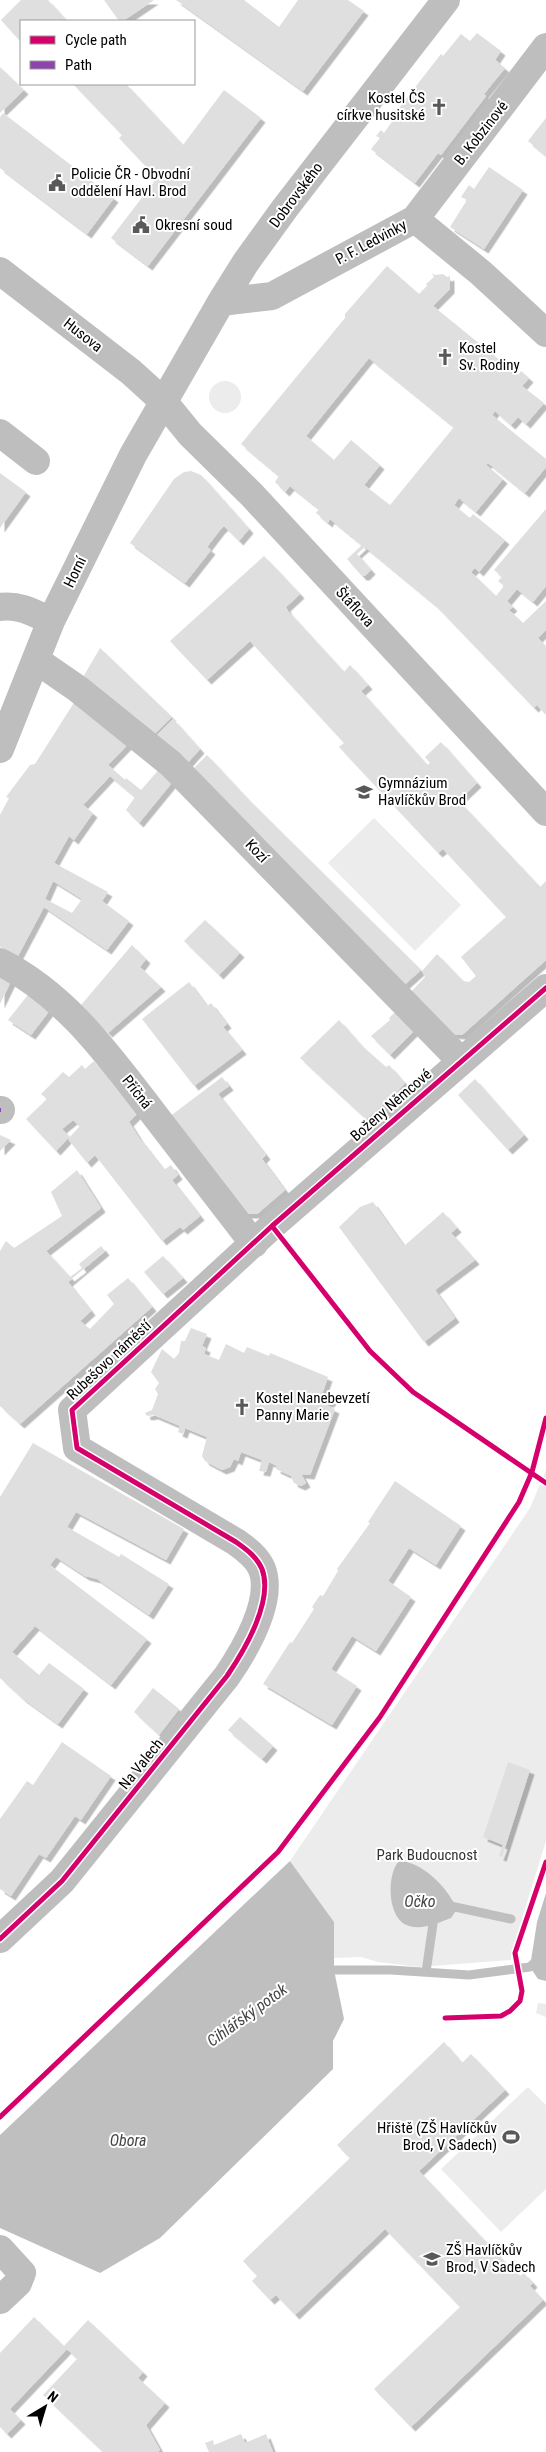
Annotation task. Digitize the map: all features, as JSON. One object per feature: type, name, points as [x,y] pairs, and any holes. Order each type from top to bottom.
[{"type":"street","name":"Dobrovského","points":[[164,402],[246,262],[285,208],[446,0]]},
{"type":"street","name":"B. Kobzinové","points":[[414,219],[546,47]]},
{"type":"street","name":"P. F. Ledvinky","points":[[221,302],[272,296],[414,219],[480,273],[546,333]]},
{"type":"street","name":"Husova","points":[[0,271],[131,372],[164,402]]},
{"type":"street","name":"Horní","points":[[0,749],[51,622],[133,455],[164,402]]},
{"type":"street","name":"Štáflova","points":[[164,402],[195,440],[252,495],[546,812]]},
{"type":"street","points":[[0,434],[36,461]]},
{"type":"street","points":[[0,606],[11,605],[28,610],[51,622]]},
{"type":"street","name":"Kozí","points":[[36,660],[78,689],[171,764],[461,1061]]},
{"type":"street","name":"Příčná","points":[[0,962],[24,974],[50,994],[88,1032],[254,1244]]},
{"type":"street","name":"Boženy Němcové","points":[[254,1244],[546,988]]},
{"type":"street","name":"Rubešovo náměstí","points":[[254,1244],[72,1410],[77,1448],[236,1542],[252,1554],[262,1568],[265,1582]]},
{"type":"street","name":"Na Valech","points":[[0,1939],[62,1881],[227,1676],[249,1640],[260,1611],[265,1582]]},
{"type":"street","points":[[0,2249],[22,2273],[18,2283],[0,2300]]},
{"type":"green space","points":[[225,381],[237,385],[241,397],[237,409],[225,413],[213,409],[209,397],[213,385]]},
{"type":"green space","points":[[374,818],[461,905],[415,951],[328,863]]},
{"type":"green space","name":"Park Budoucnost","points":[[546,1470],[546,1841],[511,1954],[511,1960],[419,1967],[378,1962],[361,1957],[333,1958],[334,1922],[290,1861],[530,1508]]},
{"type":"green space","points":[[538,2003],[546,2004],[546,2017],[536,2013]]},
{"type":"green space","name":"Hřiště (ZŠ Havlíčkův Brod, V Sadech)","points":[[528,2087],[546,2105],[546,2189],[501,2232],[441,2169]]},
{"type":"water","name":"Obora","points":[[290,1861],[334,1922],[334,1970],[344,2019],[333,2041],[333,2069],[160,2238],[100,2273],[0,2228],[0,2135]]},
{"type":"water","name":"Očko","points":[[399,1861],[408,1862],[425,1871],[441,1885],[457,1909],[451,1918],[420,1927],[409,1926],[402,1922],[396,1915],[391,1896],[392,1876]]},
{"type":"water","points":[[546,1893],[546,1981],[538,1979],[530,1967],[537,1922]]},
{"type":"building","points":[[21,0],[48,0],[66,20],[20,20],[20,41],[1,20]]},
{"type":"building","points":[[104,0],[154,0],[124,20],[118,20]]},
{"type":"building","points":[[176,0],[244,0],[279,27],[298,0],[348,0],[364,11],[303,91]]},
{"type":"building","name":"Kostel ČS církve husitské","points":[[477,33],[501,51],[495,60],[505,68],[484,94],[486,96],[441,155],[438,153],[415,183],[371,149],[380,138],[376,136],[381,130],[384,133],[394,119],[392,117],[441,54],[443,56],[461,34],[470,41]]},
{"type":"building","points":[[0,67],[24,90],[0,113]]},
{"type":"building","points":[[74,85],[127,85],[183,145],[224,90],[261,118],[148,266],[111,238],[157,178],[119,138],[122,135]]},
{"type":"building","name":"Policie ČR - Obvodní oddělení Havl. Brod","points":[[3,113],[114,198],[87,234],[0,168],[0,117]]},
{"type":"building","points":[[546,118],[546,156],[528,141]]},
{"type":"building","points":[[489,167],[523,190],[484,249],[450,227],[467,200],[461,197],[469,185],[474,189]]},
{"type":"building","points":[[387,266],[419,294],[434,277],[432,273],[450,276],[450,289],[433,306],[518,375],[521,371],[529,378],[522,386],[544,403],[526,424],[518,417],[511,425],[495,411],[492,415],[546,459],[546,467],[525,493],[488,463],[486,465],[503,479],[476,512],[459,498],[454,505],[470,518],[473,514],[505,540],[479,572],[475,568],[471,572],[496,596],[504,586],[498,581],[502,577],[494,570],[546,509],[546,586],[533,602],[517,589],[507,601],[513,607],[509,610],[523,623],[546,601],[546,630],[538,638],[546,647],[546,715],[537,705],[534,708],[434,604],[365,547],[357,554],[371,570],[365,576],[362,576],[347,559],[362,545],[330,519],[328,523],[316,513],[319,509],[290,486],[285,492],[275,482],[279,476],[241,444],[345,318],[345,314]],"holes":[[[369,358],[454,427],[390,505],[364,485],[380,465],[351,440],[334,460],[306,436]]]},
{"type":"building","points":[[191,471],[201,475],[249,529],[239,541],[224,526],[207,547],[211,550],[185,583],[130,543],[174,479],[184,472]]},
{"type":"building","points":[[0,473],[26,492],[0,528]]},
{"type":"building","points":[[264,556],[300,594],[286,607],[288,611],[344,672],[350,665],[368,685],[361,691],[427,765],[430,763],[425,757],[441,742],[477,783],[461,798],[458,795],[455,797],[540,887],[546,881],[546,960],[462,1035],[447,1034],[409,994],[425,977],[422,971],[437,954],[463,981],[469,982],[476,976],[461,957],[506,917],[443,849],[438,853],[339,747],[344,743],[250,641],[207,680],[170,641]]},
{"type":"building","points":[[100,648],[172,717],[149,739],[82,679]]},
{"type":"building","points":[[77,698],[133,739],[108,765],[125,780],[126,778],[141,790],[162,766],[175,779],[139,823],[126,810],[135,797],[110,776],[83,805],[93,813],[74,840],[69,836],[54,863],[108,892],[102,901],[129,921],[107,950],[44,907],[18,956],[0,947],[0,815],[9,798],[6,797],[30,765],[35,764]],"holes":[[[53,881],[82,899],[72,913],[45,899]]]},
{"type":"building","points":[[173,719],[200,749],[183,768],[152,740]]},
{"type":"building","points":[[207,755],[246,797],[421,970],[402,987],[189,773]]},
{"type":"building","points":[[205,920],[240,953],[219,975],[184,941]]},
{"type":"building","points":[[132,945],[146,959],[140,967],[161,987],[108,1033],[81,1005]]},
{"type":"building","points":[[0,973],[12,979],[0,1004]]},
{"type":"building","points":[[189,982],[207,1006],[211,1003],[227,1024],[223,1027],[242,1050],[194,1086],[142,1019]]},
{"type":"building","points":[[31,991],[50,1010],[31,1035],[8,1020]]},
{"type":"building","points":[[398,1009],[417,1028],[390,1055],[371,1036],[390,1020],[389,1018]]},
{"type":"building","points":[[339,1020],[361,1045],[386,1067],[389,1065],[405,1083],[390,1099],[366,1119],[300,1058]]},
{"type":"building","points":[[94,1061],[137,1114],[129,1122],[139,1138],[164,1170],[171,1165],[178,1175],[172,1180],[200,1216],[183,1230],[180,1227],[162,1241],[95,1155],[87,1163],[68,1139],[80,1126],[73,1120],[62,1129],[69,1137],[56,1151],[26,1119],[47,1099],[41,1094],[63,1072],[69,1077],[82,1065],[85,1069]]},
{"type":"building","points":[[222,1077],[229,1086],[218,1094],[266,1155],[262,1159],[285,1190],[257,1214],[246,1214],[169,1117]]},
{"type":"building","points":[[475,1079],[524,1135],[508,1150],[458,1095]]},
{"type":"building","points":[[0,1135],[11,1140],[0,1151]]},
{"type":"building","points":[[77,1170],[101,1208],[46,1251],[70,1277],[82,1268],[79,1264],[101,1246],[105,1251],[68,1282],[91,1311],[80,1321],[90,1329],[114,1304],[107,1295],[128,1278],[152,1307],[20,1424],[0,1406],[0,1251],[6,1241],[14,1248],[62,1216],[51,1192]]},
{"type":"building","points":[[373,1202],[404,1246],[443,1212],[457,1228],[451,1233],[475,1260],[435,1290],[455,1318],[424,1342],[339,1227],[360,1207]]},
{"type":"building","points":[[163,1256],[183,1278],[163,1294],[144,1272]]},
{"type":"building","name":"Kostel Nanebevzetí Panny Marie","points":[[191,1328],[207,1334],[202,1346],[206,1348],[204,1354],[219,1360],[226,1344],[244,1353],[247,1347],[269,1356],[270,1353],[328,1377],[321,1397],[324,1399],[330,1397],[332,1401],[326,1405],[335,1409],[310,1475],[301,1474],[306,1483],[301,1486],[294,1483],[291,1476],[276,1469],[277,1466],[269,1462],[266,1472],[259,1471],[262,1460],[241,1452],[238,1461],[234,1459],[230,1467],[222,1470],[205,1461],[202,1456],[207,1437],[185,1428],[183,1434],[178,1432],[180,1426],[154,1415],[147,1416],[145,1413],[152,1410],[158,1394],[155,1389],[159,1383],[151,1372],[162,1349],[174,1359],[179,1353],[181,1341],[185,1341]]},
{"type":"building","points":[[33,1443],[184,1529],[166,1560],[76,1512],[67,1527],[119,1557],[121,1554],[169,1584],[149,1615],[97,1579],[85,1576],[56,1557],[50,1565],[147,1639],[111,1685],[35,1626],[12,1652],[39,1675],[49,1663],[84,1689],[58,1724],[22,1698],[0,1678],[0,1497]]},
{"type":"building","points":[[395,1481],[461,1526],[436,1565],[409,1548],[388,1581],[411,1597],[376,1651],[352,1636],[331,1669],[357,1686],[332,1725],[263,1684],[314,1609],[312,1607],[320,1595],[323,1596],[338,1571],[337,1569],[370,1523],[368,1522]]},
{"type":"building","points":[[153,1688],[179,1709],[159,1735],[134,1712]]},
{"type":"building","points":[[240,1717],[273,1746],[262,1759],[228,1730]]},
{"type":"building","points":[[62,1742],[111,1776],[81,1820],[75,1816],[46,1858],[39,1854],[11,1896],[0,1889],[0,1819],[27,1781],[33,1785]]},
{"type":"building","points":[[508,1762],[530,1770],[502,1857],[499,1856],[503,1845],[483,1837]]},
{"type":"building","points":[[444,2042],[462,2063],[471,2054],[505,2090],[419,2171],[506,2263],[520,2276],[524,2273],[533,2283],[530,2286],[543,2300],[411,2427],[374,2389],[460,2307],[385,2229],[295,2315],[276,2295],[270,2300],[252,2281],[257,2276],[243,2261],[350,2158],[337,2145]]},
{"type":"building","points":[[34,2317],[64,2346],[88,2320],[143,2372],[138,2378],[165,2403],[146,2425],[160,2450],[158,2452],[103,2452],[43,2395],[77,2359],[67,2349],[10,2409],[21,2420],[7,2434],[0,2427],[0,2353]]},
{"type":"building","points":[[241,2434],[245,2443],[266,2434],[273,2452],[209,2452],[205,2443],[213,2440],[214,2445]]},
{"type":"waterway","points":[[446,1905],[511,1919]]},
{"type":"waterway","points":[[426,1972],[433,1924],[431,1914]]},
{"type":"waterway","name":"Cihlářský potok","points":[[326,1975],[334,1970],[391,1970],[469,1975],[530,1967],[546,1951]]},
{"type":"cycle path","points":[[0,1939],[62,1881],[227,1676],[249,1640],[261,1610],[264,1596],[265,1582],[262,1569],[244,1547],[77,1448],[72,1410],[272,1226],[546,988]]},
{"type":"cycle path","points":[[272,1226],[370,1351],[413,1392],[546,1483]]},
{"type":"cycle path","points":[[0,2117],[278,1852],[380,1717],[519,1502],[532,1472],[546,1418]]},
{"type":"cycle path","points":[[445,2018],[501,2016],[510,2011],[520,2001],[522,1991],[515,1953],[546,1862]]},
{"type":"place","name":"Kostel ČS církve husitské","points":[[439,107]]},
{"type":"place","name":"Policie ČR - Obvodní oddělení Havl. Brod","points":[[57,183]]},
{"type":"place","name":"Okresní soud","points":[[141,225]]},
{"type":"place","name":"Kostel Sv. Rodiny","points":[[445,357]]},
{"type":"place","name":"Gymnázium Havlíčkův Brod","points":[[364,792]]},
{"type":"place","name":"Kostel Nanebevzetí Panny Marie","points":[[242,1407]]},
{"type":"place","name":"Hřiště (ZŠ Havlíčkův Brod, V Sadech)","points":[[511,2137]]},
{"type":"place","name":"ZŠ Havlíčkův Brod, V Sadech","points":[[432,2259]]}]
